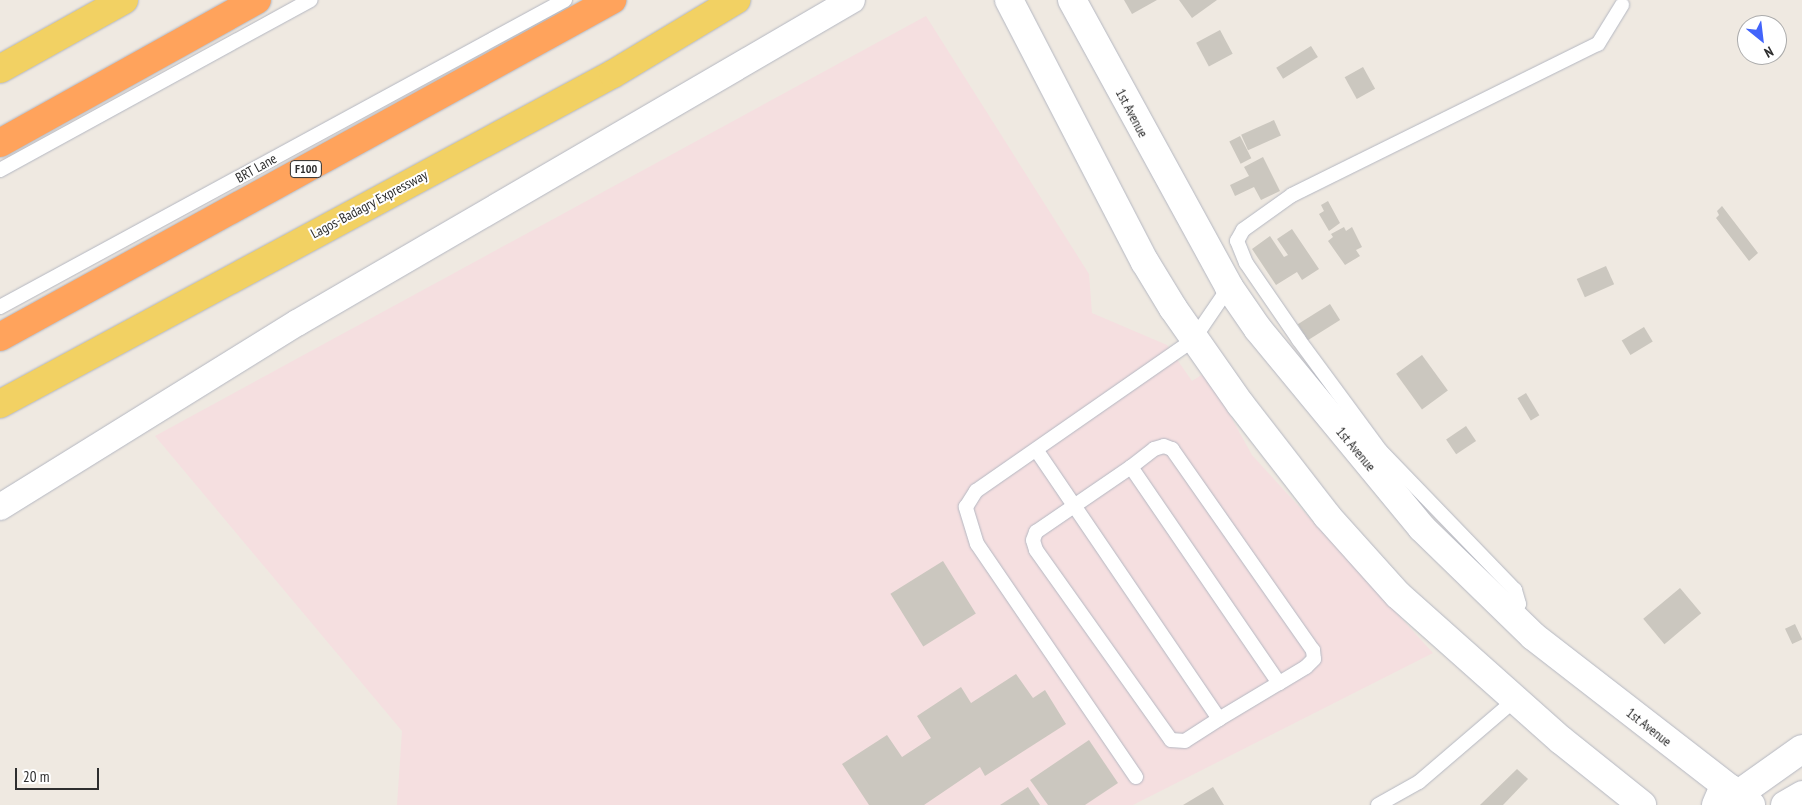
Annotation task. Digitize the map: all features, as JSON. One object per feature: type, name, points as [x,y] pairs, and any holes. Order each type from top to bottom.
[{"type":"highway","points":[[0,143],[258,0]]},
{"type":"highway","name":"F100","points":[[0,337],[612,0]]},
{"type":"main road","points":[[0,68],[89,10],[124,0]]},
{"type":"main road","name":"Lagos-Badagry Expressway","points":[[0,404],[613,74],[736,0]]},
{"type":"main road","points":[[1009,0],[1146,262],[1193,340],[1334,523],[1398,595],[1516,699],[1642,805]]},
{"type":"main road","name":"1st Avenue","points":[[1072,0],[1229,287],[1258,329],[1422,528],[1498,605],[1720,795],[1751,805]]},
{"type":"main road","points":[[1720,795],[1740,793],[1802,749]]},
{"type":"main road","points":[[1785,805],[1802,795]]},
{"type":"street","points":[[0,507],[298,323],[852,0]]},
{"type":"lane","points":[[0,170],[311,0]]},
{"type":"lane","name":"BRT Lane","points":[[0,307],[565,0]]},
{"type":"lane","points":[[1498,605],[1519,604],[1515,590],[1380,450],[1299,340],[1246,263],[1237,241],[1243,230],[1292,195],[1598,44],[1622,5]]},
{"type":"lane","points":[[1136,777],[977,544],[966,507],[976,491],[1038,451],[1193,340],[1229,287]]},
{"type":"lane","points":[[1164,446],[1172,449],[1313,650],[1314,659],[1306,667],[1185,741],[1171,740],[1036,550],[1033,540],[1036,532],[1072,504],[1131,467],[1154,449],[1164,446]]},
{"type":"lane","points":[[1038,451],[1219,719]]},
{"type":"lane","points":[[1131,467],[1279,683]]},
{"type":"lane","points":[[1378,805],[1419,782],[1516,699]]},
{"type":"shaded area","points":[[926,16],[1089,274],[1092,313],[1167,345],[1192,381],[1206,372],[1252,455],[1433,653],[1133,805],[397,805],[402,731],[155,436]]},
{"type":"building","points":[[1124,0],[1157,0],[1132,14]]},
{"type":"building","points":[[1179,0],[1217,0],[1192,18]]},
{"type":"building","points":[[1220,30],[1233,54],[1209,67],[1196,43]]},
{"type":"building","points":[[1311,46],[1318,57],[1283,79],[1276,68]]},
{"type":"building","points":[[1363,67],[1375,89],[1357,99],[1345,77]]},
{"type":"building","points":[[1274,120],[1281,136],[1248,150],[1241,135]]},
{"type":"building","points":[[1240,136],[1251,158],[1241,164],[1229,141]]},
{"type":"building","points":[[1263,157],[1280,191],[1261,200],[1254,187],[1235,196],[1230,185],[1249,176],[1244,167]]},
{"type":"building","points":[[1328,201],[1340,223],[1329,231],[1319,214],[1324,211],[1321,205]]},
{"type":"building","points":[[1722,206],[1758,253],[1749,261],[1716,218],[1719,215],[1717,211]]},
{"type":"building","points":[[1344,227],[1346,231],[1352,227],[1362,247],[1356,250],[1360,256],[1345,265],[1328,241],[1333,237],[1331,234]]},
{"type":"building","points":[[1292,229],[1319,269],[1302,280],[1297,272],[1276,285],[1252,249],[1270,236],[1284,257],[1288,255],[1277,239]]},
{"type":"building","points":[[1606,266],[1614,284],[1585,297],[1577,279]]},
{"type":"building","points":[[1330,304],[1340,320],[1308,340],[1298,324]]},
{"type":"building","points":[[1644,327],[1653,342],[1630,355],[1622,340]]},
{"type":"building","points":[[1422,355],[1448,391],[1422,409],[1396,374]]},
{"type":"building","points":[[1526,393],[1539,415],[1531,420],[1517,398]]},
{"type":"building","points":[[1466,426],[1476,441],[1456,454],[1446,439]]},
{"type":"building","points":[[943,561],[976,614],[923,646],[890,594]]},
{"type":"building","points":[[1680,588],[1701,613],[1664,644],[1643,619]]},
{"type":"building","points":[[1795,624],[1802,639],[1792,644],[1785,629]]},
{"type":"building","points":[[1016,674],[1033,698],[1045,690],[1066,724],[985,776],[980,767],[924,805],[869,805],[842,764],[887,735],[902,757],[931,738],[917,716],[961,687],[971,703]]},
{"type":"building","points":[[1089,740],[1118,783],[1085,805],[1048,805],[1030,780]]},
{"type":"building","points":[[1517,769],[1528,779],[1503,805],[1480,805]]},
{"type":"building","points":[[1028,787],[1040,805],[1000,805]]},
{"type":"building","points":[[1213,787],[1224,805],[1183,805]]}]
